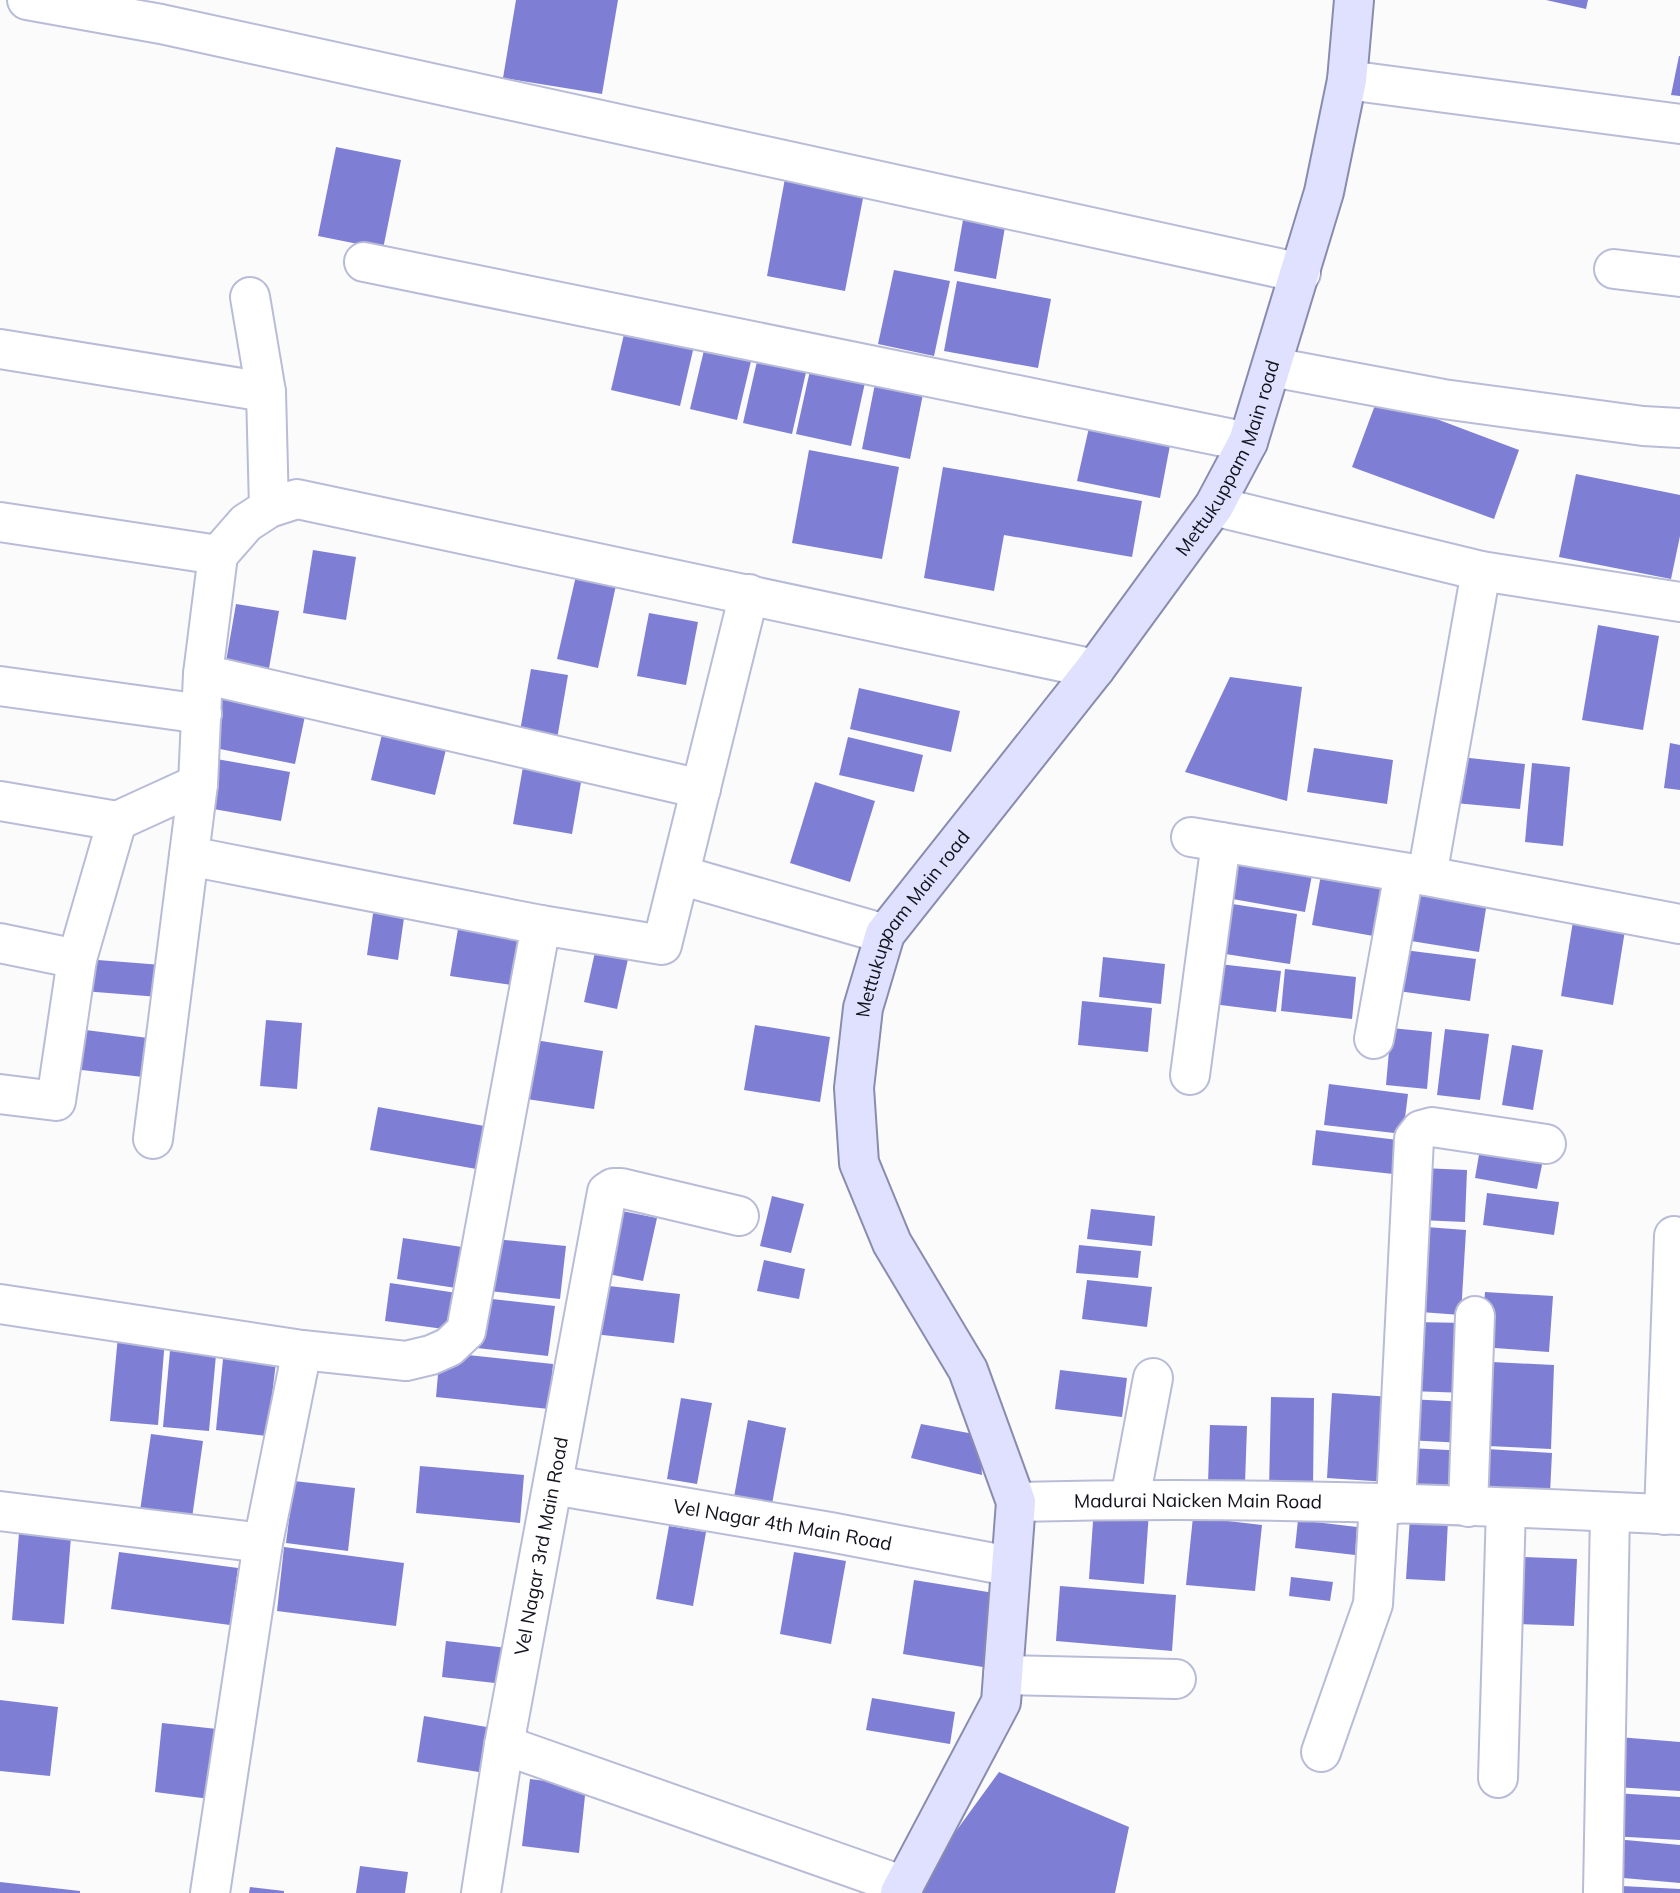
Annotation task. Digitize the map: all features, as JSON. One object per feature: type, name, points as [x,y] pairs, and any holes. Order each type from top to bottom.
[{"type":"main road","name":"Mettukuppam Main road","points":[[902,1889],[1001,1702],[1009,1566],[1016,1502],[968,1370],[892,1243],[859,1163],[854,1088],[863,1008],[885,934],[1095,669],[1214,506],[1248,442],[1324,191],[1347,80],[1354,0]]},
{"type":"street","points":[[27,0],[162,12],[1301,273]]},
{"type":"street","points":[[1347,80],[1680,124]]},
{"type":"street","points":[[364,262],[1248,442]]},
{"type":"street","points":[[1614,269],[1680,277]]},
{"type":"street","points":[[250,298],[266,392],[269,508]]},
{"type":"street","points":[[0,349],[266,392]]},
{"type":"street","points":[[1272,367],[1443,399],[1643,426],[1680,428]]},
{"type":"street","points":[[153,1139],[198,784],[204,674],[218,555],[246,523],[269,508],[297,499],[1095,669]]},
{"type":"street","points":[[1214,506],[1481,571],[1680,602]]},
{"type":"street","points":[[0,522],[218,555]]},
{"type":"street","points":[[1374,1039],[1415,874],[1481,571]]},
{"type":"street","points":[[189,856],[541,925],[662,945],[749,594]]},
{"type":"street","points":[[204,674],[701,789]]},
{"type":"street","points":[[0,686],[202,715]]},
{"type":"street","points":[[0,801],[117,821],[198,784]]},
{"type":"street","points":[[0,1094],[56,1101],[77,959],[117,821]]},
{"type":"street","points":[[1190,1076],[1206,840],[1415,874],[1680,924]]},
{"type":"street","points":[[680,875],[885,934]]},
{"type":"street","points":[[0,1304],[302,1350],[406,1361],[449,1347],[466,1331],[541,925]]},
{"type":"street","points":[[0,943],[77,959]]},
{"type":"street","points":[[1321,1752],[1373,1604],[1387,1504],[1414,1139],[1421,1130],[1432,1127],[1546,1144]]},
{"type":"street","name":"Vel Nagar 3rd Main Road","points":[[481,1893],[504,1745],[607,1192],[613,1188],[621,1188],[738,1216]]},
{"type":"street","points":[[1672,1515],[1674,1236]]},
{"type":"street","points":[[1468,1507],[1475,1316]]},
{"type":"street","points":[[210,1893],[263,1543],[302,1350]]},
{"type":"street","points":[[1130,1499],[1153,1378]]},
{"type":"street","name":"Vel Nagar 4th Main Road","points":[[553,1485],[830,1532],[1009,1566]]},
{"type":"street","name":"Madurai Naicken Main Road","points":[[1016,1502],[1130,1499],[1387,1504],[1672,1515]]},
{"type":"street","points":[[1498,1778],[1506,1508]]},
{"type":"street","points":[[0,1511],[263,1543]]},
{"type":"street","points":[[1603,1893],[1611,1513]]},
{"type":"street","points":[[1003,1675],[1176,1679]]},
{"type":"street","points":[[504,1745],[902,1889]]},
{"type":"building","points":[[516,0],[618,0],[602,94],[503,78]]},
{"type":"building","points":[[1546,0],[1588,0],[1586,9]]},
{"type":"building","points":[[1680,56],[1680,96],[1671,95]]},
{"type":"building","points":[[336,147],[401,160],[383,249],[318,236]]},
{"type":"building","points":[[786,173],[865,188],[845,291],[767,276]]},
{"type":"building","points":[[963,220],[1005,227],[996,279],[954,271]]},
{"type":"building","points":[[894,270],[950,281],[934,356],[878,344]]},
{"type":"building","points":[[957,281],[1051,299],[1038,368],[944,351]]},
{"type":"building","points":[[625,330],[694,346],[680,406],[611,390]]},
{"type":"building","points":[[705,346],[752,357],[737,420],[690,409]]},
{"type":"building","points":[[758,357],[807,368],[792,434],[743,423]]},
{"type":"building","points":[[811,366],[866,378],[851,446],[796,434]]},
{"type":"building","points":[[876,379],[924,389],[910,459],[862,449]]},
{"type":"building","points":[[1378,397],[1519,450],[1494,519],[1352,467]]},
{"type":"building","points":[[1090,423],[1171,440],[1160,498],[1077,481]]},
{"type":"building","points":[[809,450],[899,467],[882,559],[792,543]]},
{"type":"building","points":[[943,467],[1142,501],[1132,557],[1004,535],[994,591],[924,578]]},
{"type":"building","points":[[1576,474],[1680,495],[1680,536],[1671,579],[1559,557]]},
{"type":"building","points":[[313,550],[356,557],[346,620],[303,613]]},
{"type":"building","points":[[578,567],[618,576],[598,668],[557,659]]},
{"type":"building","points":[[236,604],[279,611],[267,680],[224,673]]},
{"type":"building","points":[[649,613],[698,622],[686,685],[637,676]]},
{"type":"building","points":[[1598,625],[1659,636],[1643,730],[1582,720]]},
{"type":"building","points":[[531,669],[568,675],[557,739],[520,731]]},
{"type":"building","points":[[1230,677],[1302,687],[1287,801],[1185,772]]},
{"type":"building","points":[[859,688],[960,711],[951,752],[850,729]]},
{"type":"building","points":[[222,693],[306,711],[295,764],[210,747]]},
{"type":"building","points":[[384,726],[448,741],[435,795],[371,780]]},
{"type":"building","points":[[848,737],[923,755],[914,792],[839,775]]},
{"type":"building","points":[[1670,743],[1680,745],[1680,790],[1664,788]]},
{"type":"building","points":[[1314,748],[1393,760],[1387,804],[1307,792]]},
{"type":"building","points":[[1460,757],[1525,764],[1520,809],[1455,803]]},
{"type":"building","points":[[211,758],[290,772],[281,821],[202,807]]},
{"type":"building","points":[[524,761],[583,771],[572,834],[513,824]]},
{"type":"building","points":[[1532,763],[1570,767],[1563,846],[1525,842]]},
{"type":"building","points":[[815,782],[875,801],[850,882],[790,863]]},
{"type":"building","points":[[1236,849],[1314,864],[1305,912],[1227,898]]},
{"type":"building","points":[[1322,869],[1389,881],[1379,937],[1312,925]]},
{"type":"building","points":[[1414,889],[1487,902],[1479,952],[1405,940]]},
{"type":"building","points":[[1226,903],[1297,914],[1290,964],[1219,953]]},
{"type":"building","points":[[374,907],[405,911],[398,960],[367,955]]},
{"type":"building","points":[[1574,915],[1626,924],[1613,1005],[1561,996]]},
{"type":"building","points":[[459,923],[521,933],[512,985],[450,976]]},
{"type":"building","points":[[597,943],[630,950],[617,1009],[584,1002]]},
{"type":"building","points":[[1404,950],[1476,959],[1470,1001],[1398,991]]},
{"type":"building","points":[[1103,957],[1165,964],[1161,1004],[1099,997]]},
{"type":"building","points":[[85,959],[162,965],[159,997],[83,991]]},
{"type":"building","points":[[1210,963],[1281,971],[1276,1012],[1205,1003]]},
{"type":"building","points":[[1285,969],[1356,977],[1352,1019],[1281,1011]]},
{"type":"building","points":[[1082,1001],[1152,1008],[1148,1052],[1078,1045]]},
{"type":"building","points":[[266,1020],[302,1023],[297,1089],[260,1086]]},
{"type":"building","points":[[755,1025],[830,1037],[820,1102],[744,1090]]},
{"type":"building","points":[[1391,1028],[1432,1032],[1427,1089],[1386,1085]]},
{"type":"building","points":[[78,1029],[156,1039],[152,1078],[73,1069]]},
{"type":"building","points":[[1445,1029],[1489,1034],[1480,1100],[1437,1095]]},
{"type":"building","points":[[529,1039],[603,1051],[594,1109],[520,1098]]},
{"type":"building","points":[[1512,1045],[1543,1050],[1533,1110],[1502,1105]]},
{"type":"building","points":[[1329,1084],[1408,1094],[1403,1134],[1324,1125]]},
{"type":"building","points":[[378,1107],[490,1127],[482,1170],[370,1150]]},
{"type":"building","points":[[1316,1130],[1406,1141],[1402,1175],[1312,1165]]},
{"type":"building","points":[[1480,1149],[1543,1160],[1537,1189],[1475,1178]]},
{"type":"building","points":[[1422,1168],[1467,1170],[1465,1222],[1420,1220]]},
{"type":"building","points":[[1487,1193],[1559,1202],[1554,1235],[1483,1225]]},
{"type":"building","points":[[772,1196],[804,1204],[791,1253],[760,1246]]},
{"type":"building","points":[[612,1209],[657,1218],[643,1281],[598,1272]]},
{"type":"building","points":[[1091,1209],[1155,1216],[1152,1246],[1087,1239]]},
{"type":"building","points":[[1413,1226],[1466,1230],[1461,1315],[1407,1311]]},
{"type":"building","points":[[403,1238],[462,1247],[456,1288],[397,1279]]},
{"type":"building","points":[[494,1239],[566,1246],[560,1299],[489,1291]]},
{"type":"building","points":[[1079,1245],[1141,1251],[1138,1278],[1076,1273]]},
{"type":"building","points":[[764,1260],[805,1269],[799,1299],[757,1291]]},
{"type":"building","points":[[1087,1280],[1152,1287],[1147,1327],[1082,1319]]},
{"type":"building","points":[[390,1283],[457,1293],[451,1330],[385,1321]]},
{"type":"building","points":[[591,1284],[680,1294],[674,1343],[585,1333]]},
{"type":"building","points":[[1485,1292],[1553,1296],[1549,1352],[1481,1347]]},
{"type":"building","points":[[483,1298],[555,1306],[548,1356],[477,1348]]},
{"type":"building","points":[[1411,1322],[1469,1323],[1467,1393],[1409,1391]]},
{"type":"building","points":[[118,1336],[165,1339],[158,1425],[110,1421]]},
{"type":"building","points":[[171,1340],[217,1344],[209,1431],[163,1427]]},
{"type":"building","points":[[224,1349],[277,1354],[267,1436],[216,1430]]},
{"type":"building","points":[[440,1352],[553,1364],[549,1409],[436,1397]]},
{"type":"building","points":[[1492,1362],[1554,1365],[1551,1449],[1488,1446]]},
{"type":"building","points":[[1060,1370],[1127,1378],[1122,1417],[1055,1409]]},
{"type":"building","points":[[1332,1393],[1392,1397],[1388,1482],[1327,1478]]},
{"type":"building","points":[[1271,1397],[1314,1398],[1313,1490],[1269,1490]]},
{"type":"building","points":[[681,1398],[712,1403],[697,1484],[667,1479]]},
{"type":"building","points":[[1408,1399],[1466,1402],[1464,1443],[1406,1440]]},
{"type":"building","points":[[748,1420],[786,1428],[772,1504],[734,1497]]},
{"type":"building","points":[[921,1424],[979,1435],[982,1475],[911,1458]]},
{"type":"building","points":[[1210,1425],[1247,1426],[1245,1484],[1208,1483]]},
{"type":"building","points":[[151,1434],[203,1441],[191,1525],[139,1518]]},
{"type":"building","points":[[1409,1448],[1467,1451],[1464,1498],[1406,1494]]},
{"type":"building","points":[[1487,1449],[1552,1453],[1550,1493],[1485,1489]]},
{"type":"building","points":[[420,1466],[524,1475],[520,1523],[416,1513]]},
{"type":"building","points":[[294,1481],[355,1488],[348,1551],[286,1543]]},
{"type":"building","points":[[1094,1507],[1149,1511],[1144,1584],[1089,1579]]},
{"type":"building","points":[[1193,1517],[1262,1525],[1255,1591],[1186,1585]]},
{"type":"building","points":[[1410,1517],[1448,1520],[1445,1581],[1406,1579]]},
{"type":"building","points":[[1298,1520],[1357,1527],[1355,1555],[1295,1548]]},
{"type":"building","points":[[669,1526],[706,1532],[693,1606],[656,1599]]},
{"type":"building","points":[[19,1533],[71,1537],[64,1624],[12,1620]]},
{"type":"building","points":[[284,1547],[404,1563],[396,1626],[277,1611]]},
{"type":"building","points":[[119,1552],[238,1568],[230,1625],[111,1609]]},
{"type":"building","points":[[794,1552],[846,1561],[831,1644],[780,1634]]},
{"type":"building","points":[[1521,1557],[1577,1559],[1574,1626],[1518,1624]]},
{"type":"building","points":[[1291,1577],[1333,1582],[1330,1601],[1289,1596]]},
{"type":"building","points":[[914,1580],[994,1593],[983,1667],[903,1654]]},
{"type":"building","points":[[1060,1586],[1176,1595],[1172,1651],[1056,1641]]},
{"type":"building","points":[[446,1641],[516,1649],[512,1685],[442,1677]]},
{"type":"building","points":[[872,1698],[955,1712],[950,1744],[866,1730]]},
{"type":"building","points":[[0,1700],[58,1707],[50,1776],[0,1771]]},
{"type":"building","points":[[424,1716],[498,1729],[491,1774],[417,1762]]},
{"type":"building","points":[[162,1723],[217,1729],[210,1799],[155,1792]]},
{"type":"building","points":[[1618,1737],[1680,1742],[1680,1791],[1615,1787]]},
{"type":"building","points":[[999,1772],[1129,1827],[1115,1893],[911,1893]]},
{"type":"building","points":[[530,1779],[586,1786],[579,1853],[522,1846]]},
{"type":"building","points":[[1613,1793],[1680,1797],[1680,1840],[1611,1836]]},
{"type":"building","points":[[1615,1839],[1680,1845],[1680,1883],[1612,1877]]},
{"type":"building","points":[[360,1866],[408,1872],[405,1893],[356,1893]]},
{"type":"building","points":[[0,1882],[80,1891],[80,1893],[0,1893]]},
{"type":"building","points":[[1622,1886],[1680,1889],[1680,1893],[1622,1893]]},
{"type":"building","points":[[250,1887],[284,1891],[284,1893],[249,1893]]}]
